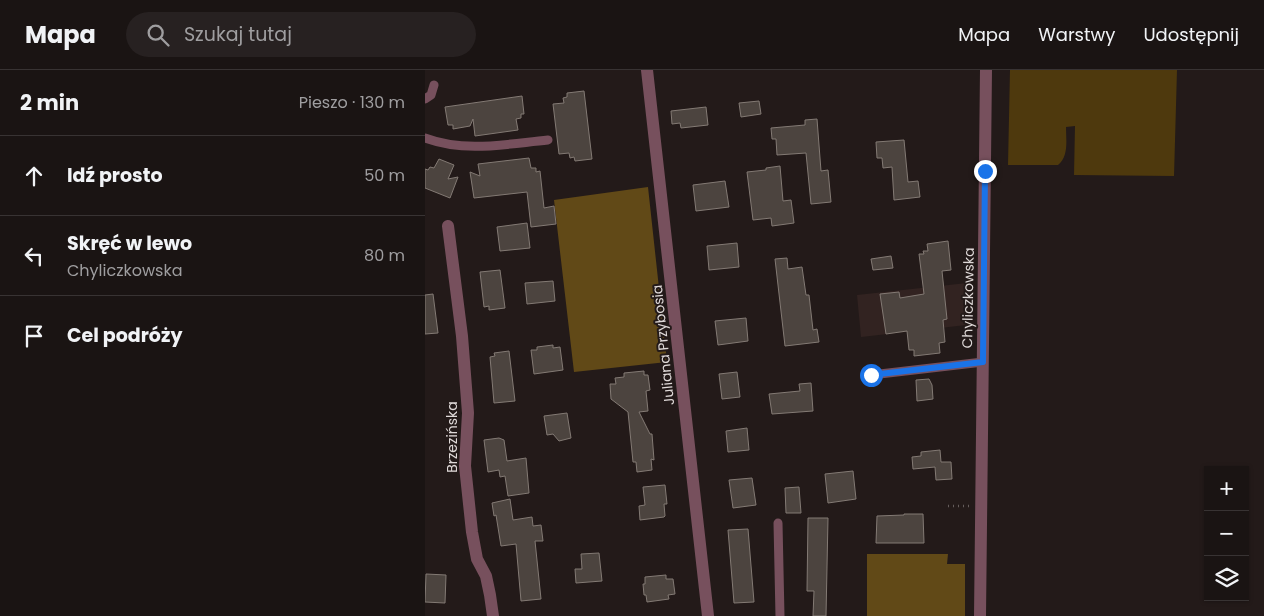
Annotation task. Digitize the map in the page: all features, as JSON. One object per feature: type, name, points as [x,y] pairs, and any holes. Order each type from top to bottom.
[{"type":"street","name":"Juliana Przybosia","points":[[647,70],[708,616]]},
{"type":"street","name":"Chyliczkowska","points":[[980,616],[986,70]]},
{"type":"street","name":"Brzezińska","points":[[448,226],[468,414],[465,466],[472,532],[477,559],[486,576],[493,616]]},
{"type":"lane","points":[[425,99],[431,95],[434,85]]},
{"type":"lane","points":[[425,138],[440,144],[472,148],[548,140]]},
{"type":"lane","points":[[871,375],[983,362]]},
{"type":"lane","points":[[778,523],[780,616]]},
{"type":"path","points":[[949,506],[971,506]]},
{"type":"shaded area","points":[[1010,70],[1177,70],[1174,176],[1074,175],[1075,126],[1066,127],[1064,157],[1058,165],[1008,165]]},
{"type":"shaded area","points":[[648,187],[667,362],[574,372],[554,200]]},
{"type":"shaded area","points":[[967,283],[966,325],[861,337],[857,295]]},
{"type":"shaded area","points":[[867,554],[948,554],[947,564],[965,564],[965,616],[867,616]]},
{"type":"building","points":[[584,91],[592,159],[575,161],[574,157],[570,158],[569,153],[559,154],[553,104],[564,103],[563,98],[567,97],[567,93]]},
{"type":"building","points":[[522,96],[524,114],[521,114],[521,118],[516,119],[518,130],[475,136],[473,119],[470,126],[453,129],[453,125],[448,125],[445,107]]},
{"type":"building","points":[[759,101],[761,114],[741,117],[739,103]]},
{"type":"building","points":[[706,107],[708,125],[681,128],[680,123],[672,124],[671,111]]},
{"type":"building","points":[[817,119],[821,171],[828,170],[831,202],[811,204],[806,153],[777,155],[776,139],[772,139],[771,128],[805,125],[805,120]]},
{"type":"building","points":[[904,140],[908,182],[918,181],[920,197],[894,200],[892,167],[883,168],[882,158],[877,158],[876,142]]},
{"type":"building","points":[[529,158],[531,168],[536,168],[536,172],[540,171],[544,208],[554,206],[556,224],[531,227],[527,192],[474,198],[470,172],[480,176],[478,164]]},
{"type":"building","points":[[439,159],[454,165],[448,179],[458,177],[450,198],[425,188],[425,169],[434,168]]},
{"type":"building","points":[[780,166],[783,201],[791,200],[794,223],[772,226],[771,218],[753,220],[747,172]]},
{"type":"building","points":[[725,181],[729,207],[696,211],[693,185]]},
{"type":"building","points":[[527,223],[530,248],[500,251],[497,227]]},
{"type":"building","points":[[948,241],[951,270],[942,271],[947,319],[943,320],[945,342],[939,343],[940,353],[914,356],[914,350],[909,350],[907,331],[886,334],[880,294],[899,292],[900,298],[924,294],[919,254],[924,254],[923,251],[928,251],[927,244]]},
{"type":"building","points":[[737,243],[739,267],[709,270],[707,246]]},
{"type":"building","points":[[891,256],[893,268],[873,270],[871,259]]},
{"type":"building","points":[[787,258],[788,269],[802,267],[806,295],[809,295],[813,330],[817,329],[819,342],[785,346],[775,259]]},
{"type":"building","points":[[500,270],[505,308],[489,310],[489,306],[484,307],[480,272]]},
{"type":"building","points":[[553,281],[555,301],[527,304],[525,283]]},
{"type":"building","points":[[433,294],[438,333],[425,334],[425,295]]},
{"type":"building","points":[[746,318],[748,341],[718,345],[715,321]]},
{"type":"building","points":[[553,345],[553,348],[560,347],[563,370],[534,374],[531,350],[537,350],[537,347]]},
{"type":"building","points":[[509,351],[515,401],[494,403],[490,357],[495,356],[494,353]]},
{"type":"building","points":[[644,371],[644,375],[648,375],[650,390],[646,391],[648,411],[639,412],[650,434],[652,434],[654,460],[651,459],[652,470],[637,472],[636,462],[633,462],[628,412],[611,399],[610,384],[616,384],[615,378],[624,377],[624,373]]},
{"type":"building","points":[[737,372],[740,397],[722,399],[719,374]]},
{"type":"building","points":[[929,379],[932,385],[933,399],[917,401],[916,380]]},
{"type":"building","points":[[811,383],[813,411],[772,414],[769,394],[800,391],[799,384]]},
{"type":"building","points":[[567,413],[571,438],[559,441],[553,434],[547,435],[544,416]]},
{"type":"building","points":[[747,428],[749,450],[728,452],[726,431]]},
{"type":"building","points":[[499,438],[504,440],[507,461],[526,458],[529,493],[508,496],[505,476],[500,477],[499,470],[488,472],[484,440]]},
{"type":"building","points":[[940,450],[941,462],[951,462],[952,479],[936,480],[935,467],[913,469],[912,457],[921,456],[921,452]]},
{"type":"building","points":[[853,471],[856,499],[828,503],[825,474]]},
{"type":"building","points":[[752,478],[756,505],[733,508],[729,480]]},
{"type":"building","points":[[665,485],[667,504],[664,504],[665,516],[640,520],[639,506],[645,505],[643,487]]},
{"type":"building","points":[[799,487],[801,513],[786,513],[785,488]]},
{"type":"building","points":[[510,499],[513,520],[532,517],[533,526],[541,525],[543,541],[535,541],[541,599],[521,601],[516,544],[501,546],[492,503]]},
{"type":"building","points":[[923,514],[924,543],[876,543],[877,516]]},
{"type":"building","points":[[808,518],[828,518],[826,616],[813,616],[814,591],[807,591]]},
{"type":"building","points":[[748,529],[754,602],[734,603],[728,530]]},
{"type":"building","points":[[599,553],[602,581],[576,583],[575,569],[582,569],[581,554]]},
{"type":"building","points":[[426,574],[446,575],[445,603],[425,602]]},
{"type":"building","points":[[666,575],[666,579],[673,579],[675,594],[668,595],[669,599],[647,602],[643,584],[645,584],[645,577]]},
{"type":"route","points":[[871,375],[983,362],[985,171]]}]
